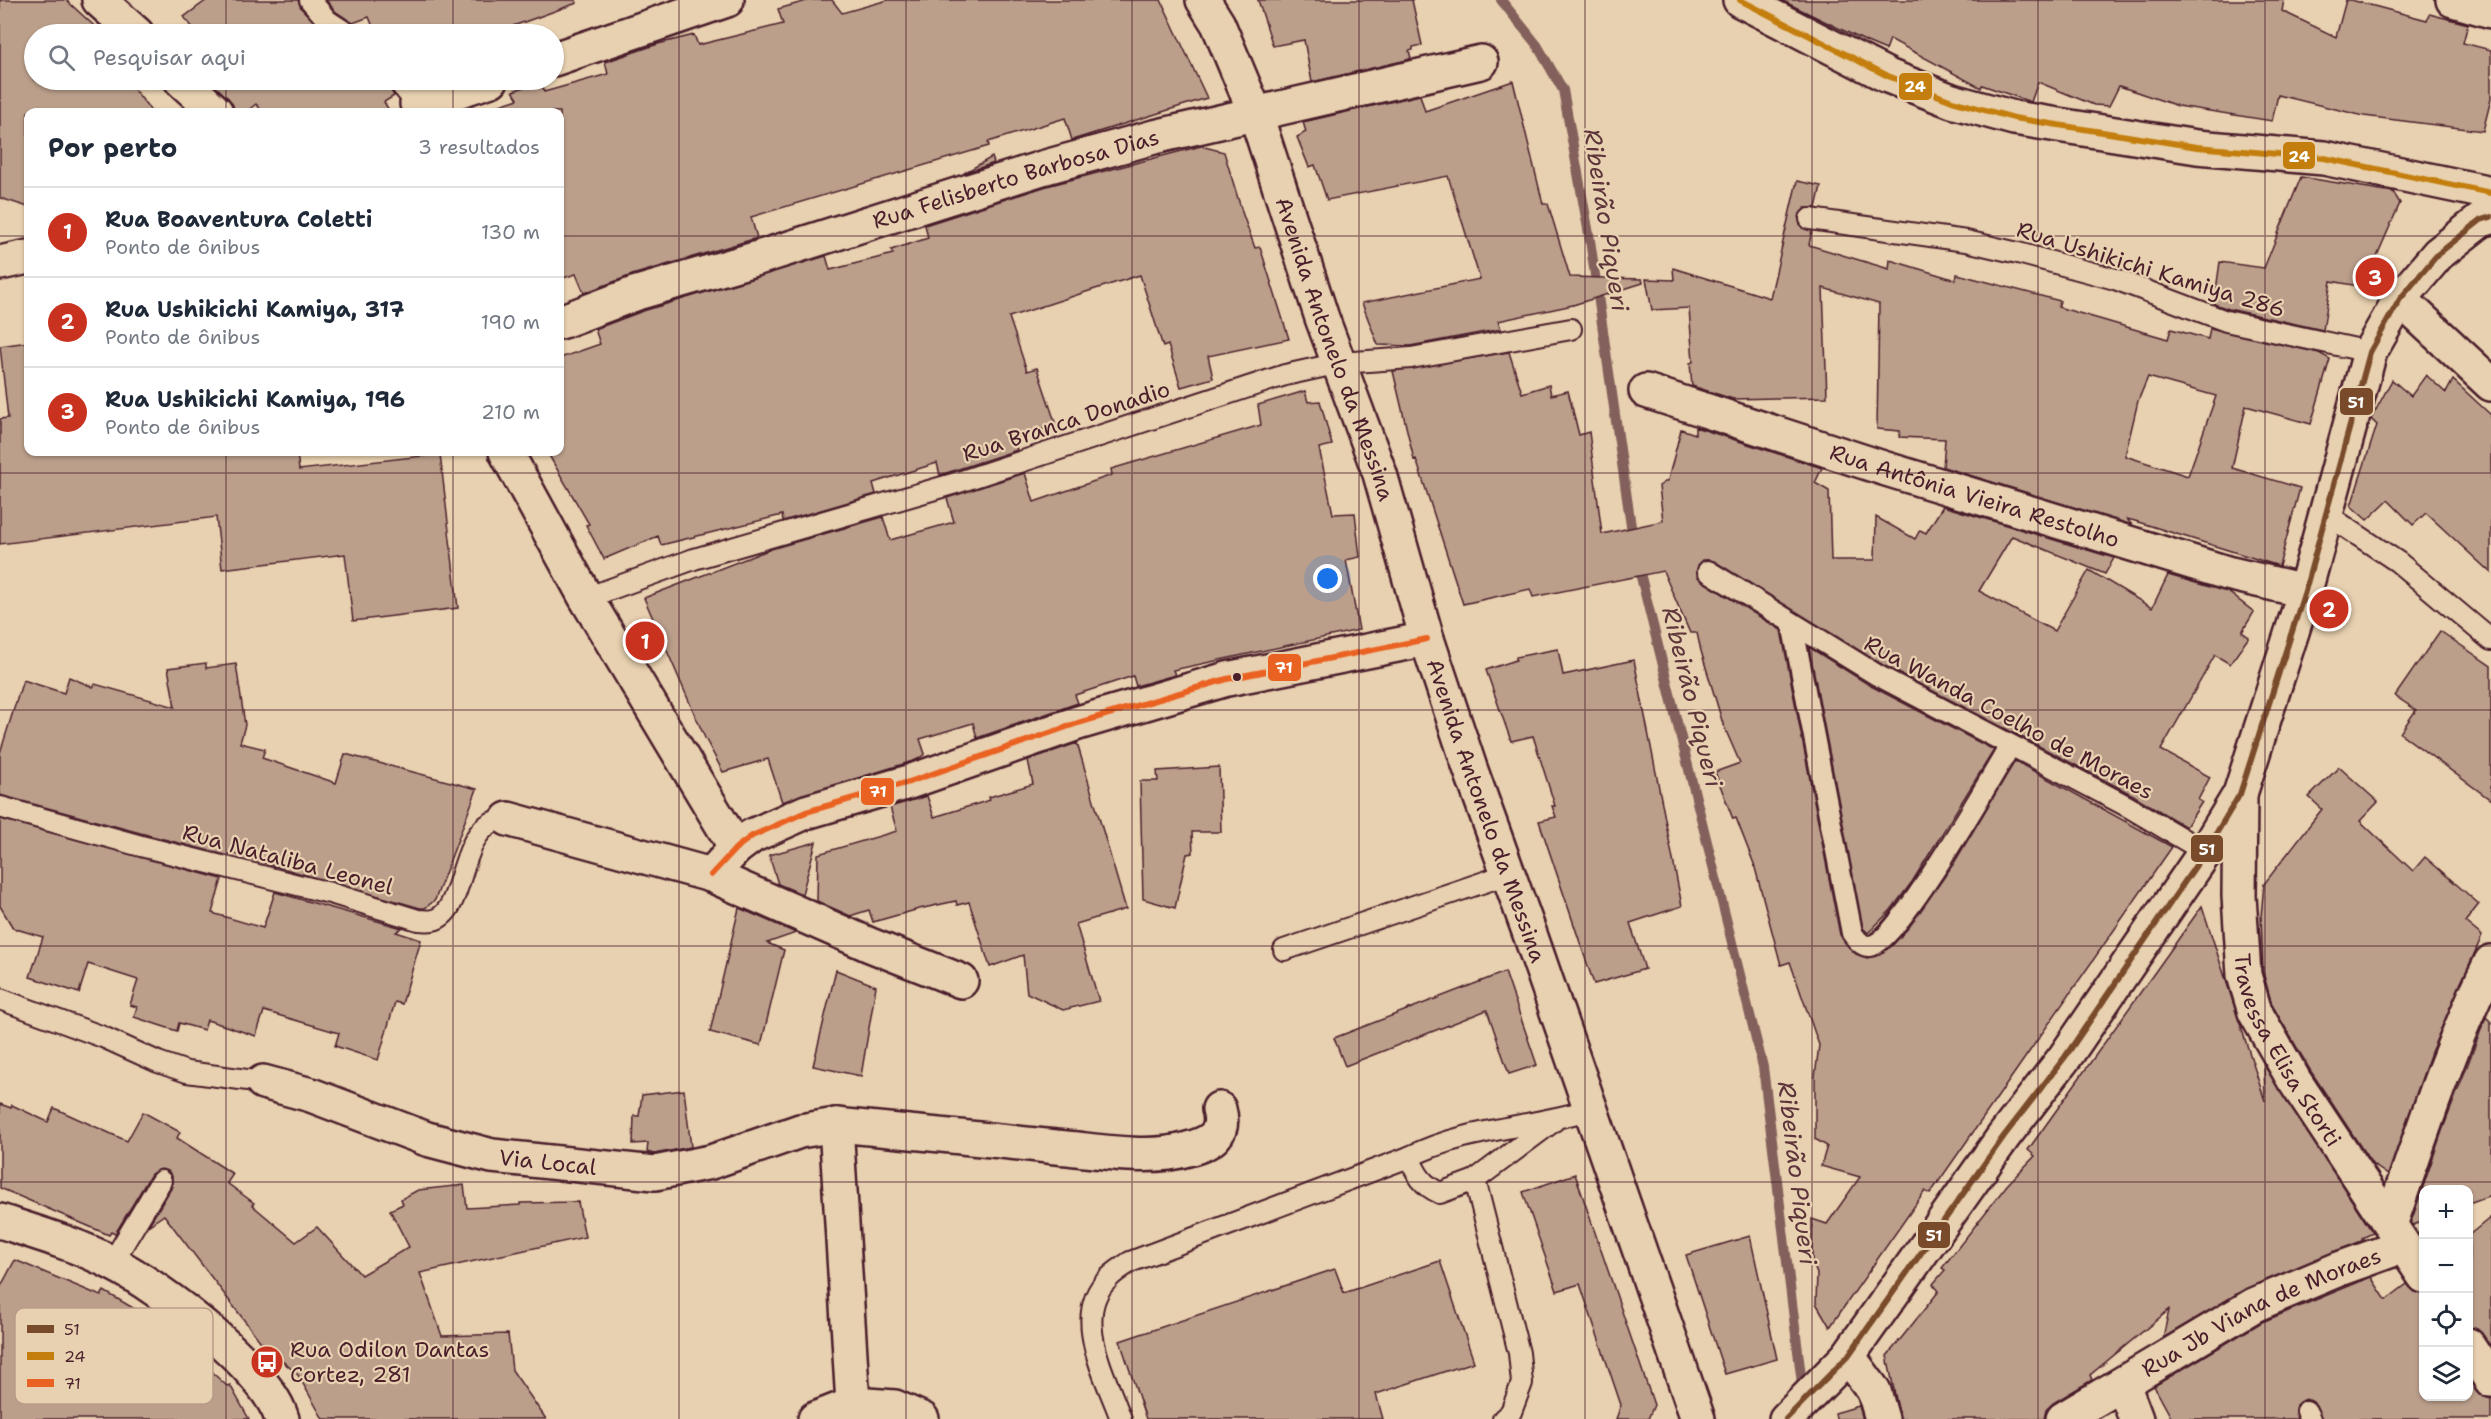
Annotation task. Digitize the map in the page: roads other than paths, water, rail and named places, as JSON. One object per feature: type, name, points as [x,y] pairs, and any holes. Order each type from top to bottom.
[{"type":"street","points":[[99,0],[126,24]]},
{"type":"street","points":[[564,56],[727,0]]},
{"type":"street","name":"Avenida Antonelo da Messina","points":[[1203,0],[1218,24],[1256,115],[1315,298],[1380,474],[1427,639],[1698,1419]]},
{"type":"street","points":[[2453,0],[2491,11]]},
{"type":"street","points":[[1752,3],[1888,76],[1952,100],[2014,118],[2197,147],[2324,158],[2491,193]]},
{"type":"street","name":"Rua Felisberto Barbosa Dias","points":[[564,320],[636,293],[758,258],[1042,168],[1154,137],[1481,62]]},
{"type":"street","points":[[192,90],[212,108]]},
{"type":"street","points":[[1786,1419],[1841,1363],[2004,1136],[2065,1057],[2205,852],[2240,794],[2305,591],[2370,352],[2400,299],[2438,254],[2481,220],[2491,217]]},
{"type":"street","points":[[0,263],[24,259]]},
{"type":"street","points":[[2400,299],[2491,384]]},
{"type":"street","name":"Rua Antônia Vieira Restolho","points":[[1646,391],[1883,468],[2227,573],[2305,591]]},
{"type":"street","points":[[508,456],[586,598],[736,848]]},
{"type":"street","points":[[711,875],[736,848],[773,826],[806,812],[909,782],[1137,705],[1237,677],[1427,639]]},
{"type":"street","name":"Travessa Elisa Storti","points":[[2240,794],[2239,896],[2244,975],[2255,1012],[2294,1080],[2419,1268]]},
{"type":"street","points":[[508,819],[711,875],[870,945],[961,981]]},
{"type":"street","points":[[2397,1235],[2440,1078],[2470,1004],[2491,962]]},
{"type":"street","name":"Via Local","points":[[263,1082],[311,1095],[427,1139],[492,1155],[655,1173],[711,1162],[800,1131],[836,1125],[1136,1154],[1186,1150],[1208,1142],[1218,1132],[1222,1121],[1219,1109]]},
{"type":"street","points":[[836,1125],[854,1404]]},
{"type":"street","points":[[0,1221],[112,1263],[180,1308]]},
{"type":"street","name":"Rua Jb Viana de Moraes","points":[[2063,1419],[2254,1305],[2339,1269],[2397,1235]]},
{"type":"street","points":[[213,1335],[243,1360],[268,1389],[282,1419]]},
{"type":"street","points":[[2470,1347],[2491,1380]]},
{"type":"street","points":[[1841,1363],[1874,1391],[1882,1419]]},
{"type":"street","points":[[2123,1384],[2136,1419]]},
{"type":"street","points":[[815,1419],[854,1404],[895,1407],[922,1419]]},
{"type":"lane","points":[[310,0],[333,24]]},
{"type":"lane","name":"Rua Ushikichi Kamiya 286","points":[[1810,219],[1965,241],[2018,253],[2115,279],[2226,321],[2370,352]]},
{"type":"lane","name":"Rua Branca Donadio","points":[[586,598],[775,533],[956,483],[1286,375],[1340,363],[1411,358],[1571,329]]},
{"type":"lane","points":[[2326,514],[2398,562],[2491,640]]},
{"type":"lane","name":"Rua Wanda Coelho de Moraes","points":[[1708,571],[1876,675],[2127,806],[2205,852]]},
{"type":"lane","points":[[1792,623],[1852,933],[1863,945],[1870,946],[1880,942],[1908,907],[1949,847],[2010,746]]},
{"type":"lane","name":"Rua Nataliba Leonel","points":[[0,807],[141,846],[330,893],[418,920],[433,920],[442,915],[450,903],[477,835],[486,824],[497,819],[508,819]]},
{"type":"lane","points":[[1284,950],[1508,874]]},
{"type":"lane","points":[[0,999],[103,1036],[158,1062],[187,1072],[263,1082]]},
{"type":"lane","points":[[1121,1419],[1092,1336],[1092,1307],[1106,1280],[1130,1262],[1459,1137],[1554,1120],[1591,1109]]},
{"type":"lane","points":[[1409,1157],[1418,1177],[1426,1187],[1440,1193],[1475,1180],[1554,1120]]},
{"type":"lane","points":[[1475,1180],[1519,1353],[1522,1383],[1510,1412],[1503,1419]]},
{"type":"lane","points":[[112,1263],[161,1181]]},
{"type":"waterway","name":"Ribeirão Piqueri","points":[[1501,0],[1537,45],[1563,90],[1590,240],[1633,540]]},
{"type":"waterway","name":"Ribeirão Piqueri","points":[[1637,561],[1763,1067],[1803,1392]]},
{"type":"place","name":"Rua Ushikichi Kamiya, 196","points":[[2375,277]]},
{"type":"place","name":"Rua Ushikichi Kamiya, 317","points":[[2329,609]]},
{"type":"place","name":"Rua Boaventura Coletti","points":[[645,641]]},
{"type":"place","name":"Rua Odilon Dantas Cortez, 281","points":[[267,1362]]}]
